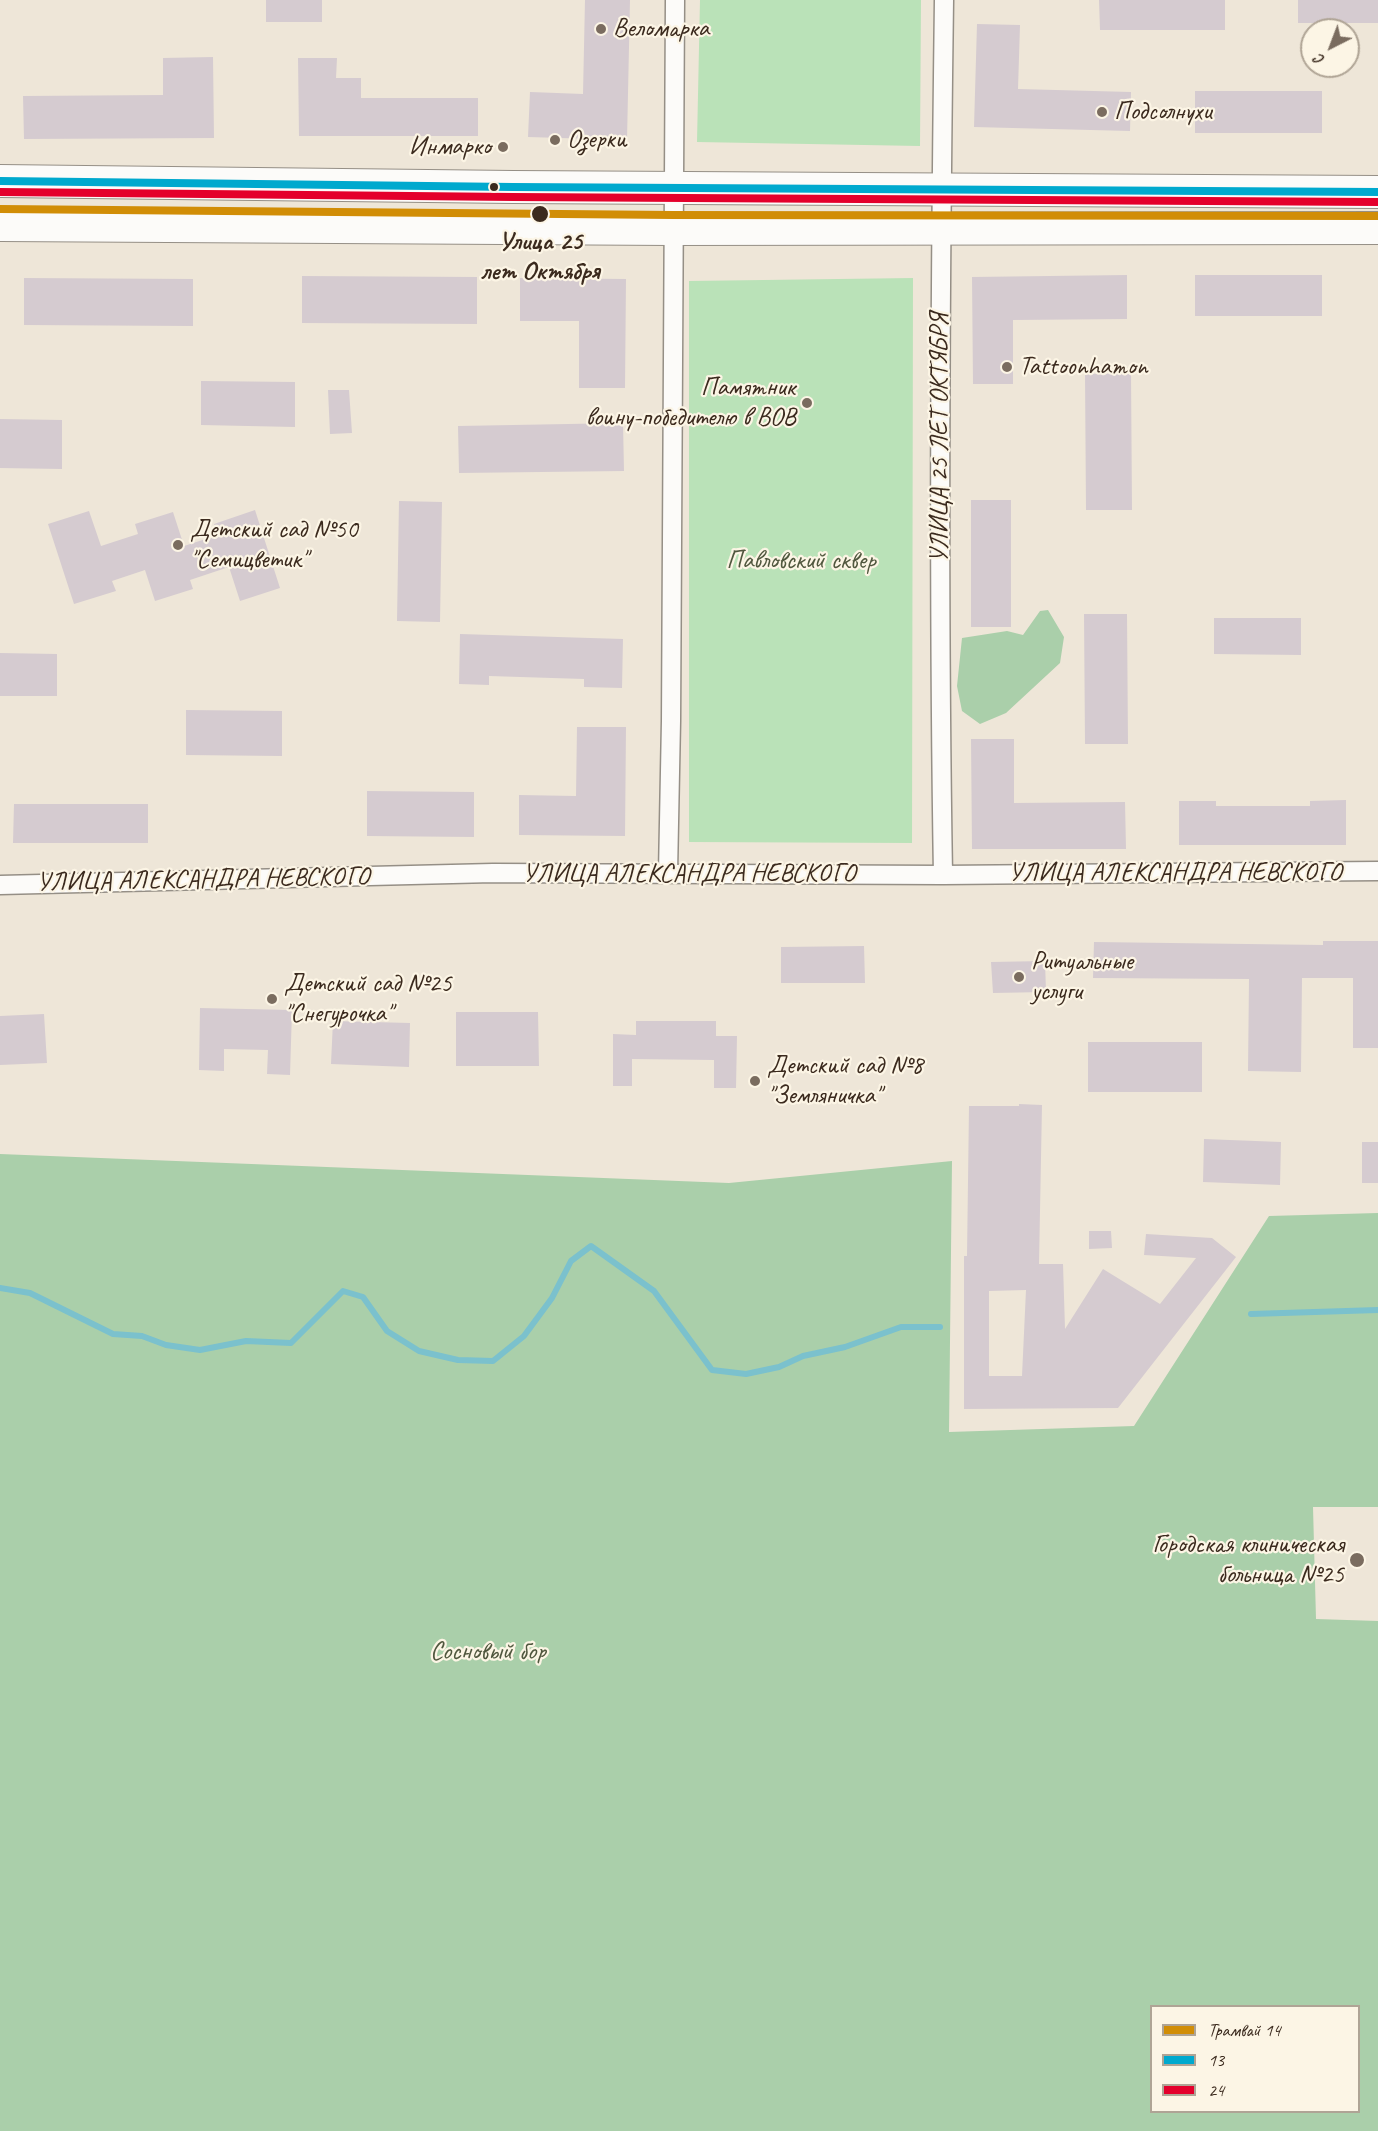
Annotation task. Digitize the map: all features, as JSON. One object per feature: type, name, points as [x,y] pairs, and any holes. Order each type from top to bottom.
[{"type":"highway","points":[[0,181],[1378,192]]},
{"type":"highway","points":[[0,225],[672,229],[1378,228]]},
{"type":"street","points":[[668,873],[675,0]]},
{"type":"street","name":"УЛИЦА 25 ЛЕТ ОКТЯБРЯ","points":[[943,875],[939,669],[939,425],[944,0]]},
{"type":"street","name":"УЛИЦА АЛЕКСАНДРА НЕВСКОГО","points":[[0,885],[493,873],[943,875],[1378,871]]},
{"type":"green space","points":[[700,0],[921,0],[920,146],[697,142]]},
{"type":"green space","name":"Павловский сквер","points":[[913,278],[912,843],[689,842],[689,281]]},
{"type":"green space","points":[[1048,610],[1064,637],[1060,663],[1006,713],[980,724],[962,711],[957,686],[962,638],[1007,631],[1023,635],[1040,611]]},
{"type":"green space","name":"Сосновый бор","points":[[0,1154],[729,1183],[952,1161],[949,1432],[1134,1426],[1269,1216],[1378,1213],[1378,1507],[1313,1507],[1316,1619],[1378,1621],[1378,2131],[0,2131]]},
{"type":"building","points":[[266,0],[322,0],[322,22],[266,22]]},
{"type":"building","points":[[585,0],[630,0],[627,140],[528,137],[530,92],[583,94]]},
{"type":"building","points":[[1099,0],[1225,0],[1225,30],[1100,30]]},
{"type":"building","points":[[1298,0],[1378,0],[1378,23],[1360,23],[1360,18],[1300,18],[1300,23],[1298,23]]},
{"type":"building","points":[[977,24],[1020,25],[1018,89],[1131,92],[1130,131],[974,127]]},
{"type":"building","points":[[213,57],[214,138],[24,139],[23,96],[163,95],[163,58]]},
{"type":"building","points":[[298,58],[337,58],[336,78],[361,78],[361,98],[478,98],[478,136],[299,136]]},
{"type":"building","points":[[1195,91],[1322,91],[1322,133],[1195,133]]},
{"type":"building","points":[[1127,275],[1127,319],[1013,320],[1013,384],[973,384],[972,277]]},
{"type":"building","points":[[1195,275],[1322,275],[1322,316],[1195,316]]},
{"type":"building","points":[[302,276],[477,277],[477,324],[302,323]]},
{"type":"building","points":[[24,278],[193,279],[193,326],[24,325]]},
{"type":"building","points":[[520,278],[626,279],[625,388],[579,388],[579,321],[520,321]]},
{"type":"building","points":[[1131,373],[1132,510],[1086,510],[1085,374]]},
{"type":"building","points":[[201,381],[295,382],[295,427],[201,425]]},
{"type":"building","points":[[328,390],[349,390],[352,433],[330,434]]},
{"type":"building","points":[[0,419],[62,420],[62,469],[0,468]]},
{"type":"building","points":[[623,423],[624,471],[459,473],[458,426]]},
{"type":"building","points":[[971,500],[1011,500],[1011,627],[971,627]]},
{"type":"building","points":[[399,501],[442,502],[440,622],[397,621]]},
{"type":"building","points":[[255,510],[280,588],[240,601],[229,567],[190,580],[193,589],[155,601],[145,570],[112,581],[116,591],[74,604],[48,524],[89,511],[101,546],[138,534],[135,524],[173,512],[184,546],[218,535],[214,524]]},
{"type":"building","points":[[1084,614],[1127,614],[1128,744],[1085,744]]},
{"type":"building","points":[[1214,618],[1301,618],[1301,655],[1214,654]]},
{"type":"building","points":[[460,634],[623,639],[622,688],[584,687],[584,679],[489,676],[489,685],[459,684]]},
{"type":"building","points":[[0,653],[57,654],[57,696],[0,696]]},
{"type":"building","points":[[186,710],[282,711],[282,756],[186,755]]},
{"type":"building","points":[[577,727],[626,727],[625,836],[519,835],[519,795],[576,796]]},
{"type":"building","points":[[971,739],[1014,739],[1014,803],[1125,802],[1126,849],[972,849]]},
{"type":"building","points":[[367,791],[474,792],[474,837],[367,836]]},
{"type":"building","points":[[1346,800],[1346,845],[1179,845],[1179,801],[1216,801],[1216,806],[1310,806],[1310,801]]},
{"type":"building","points":[[14,804],[148,804],[148,843],[13,843]]},
{"type":"building","points":[[1323,941],[1378,941],[1378,1048],[1353,1048],[1353,978],[1302,978],[1301,1072],[1248,1071],[1249,979],[1093,978],[1094,942],[1323,945]]},
{"type":"building","points":[[864,946],[865,983],[781,983],[781,947]]},
{"type":"building","name":"Ритуальные услуги","points":[[1045,961],[1046,992],[993,993],[991,962]]},
{"type":"building","points":[[200,1008],[292,1010],[290,1075],[267,1074],[268,1050],[224,1049],[224,1071],[199,1070]]},
{"type":"building","points":[[456,1012],[538,1012],[539,1066],[456,1066]]},
{"type":"building","points":[[44,1014],[47,1063],[0,1065],[0,1016]]},
{"type":"building","points":[[333,1021],[410,1023],[409,1067],[331,1064]]},
{"type":"building","points":[[636,1021],[716,1021],[716,1036],[737,1036],[736,1088],[714,1088],[714,1060],[632,1059],[632,1086],[613,1086],[613,1034],[636,1035]]},
{"type":"building","points":[[1088,1042],[1202,1042],[1202,1092],[1088,1092]]},
{"type":"building","points":[[1019,1104],[1042,1105],[1039,1264],[1063,1264],[1065,1329],[1103,1269],[1160,1304],[1196,1258],[1144,1255],[1146,1234],[1212,1238],[1236,1257],[1118,1408],[964,1409],[964,1256],[967,1256],[969,1106],[1019,1106]],"holes":[[[1026,1290],[1022,1376],[989,1376],[989,1291]]]},
{"type":"building","points":[[1204,1139],[1281,1142],[1280,1185],[1203,1182]]},
{"type":"building","points":[[1362,1142],[1378,1142],[1378,1183],[1362,1183]]},
{"type":"building","points":[[1089,1231],[1111,1231],[1112,1248],[1089,1249]]},
{"type":"waterway","points":[[0,1288],[30,1293],[113,1334],[142,1336],[166,1345],[200,1350],[246,1341],[291,1343],[343,1291],[363,1297],[387,1331],[419,1351],[458,1360],[493,1361],[524,1336],[552,1298],[571,1261],[591,1246],[654,1291],[712,1370],[746,1374],[779,1367],[803,1356],[845,1347],[901,1327],[940,1327]]},
{"type":"waterway","points":[[1251,1314],[1378,1310]]},
{"type":"tram line","name":"14","points":[[0,209],[673,215],[1378,216]]},
{"type":"transit line","name":"13","points":[[0,181],[513,187],[1378,192]]},
{"type":"transit line","name":"24","points":[[0,192],[1378,202]]},
{"type":"place","name":"Веломарка","points":[[601,29]]},
{"type":"place","name":"Подсолнухи","points":[[1102,112]]},
{"type":"place","name":"Озерки","points":[[555,140]]},
{"type":"place","name":"Инмарко","points":[[503,147]]},
{"type":"place","name":"Улица 25 лет Октября","points":[[540,214]]},
{"type":"place","name":"Tattoonhamon","points":[[1007,367]]},
{"type":"place","name":"Памятник воину-победителю в ВОВ","points":[[807,403]]},
{"type":"place","name":"Детский сад №50 \"Семицветик\"","points":[[178,545]]},
{"type":"place","name":"Ритуальные услуги","points":[[1019,977]]},
{"type":"place","name":"Детский сад №25 \"Снегурочка\"","points":[[272,999]]},
{"type":"place","name":"Детский сад №8 \"Земляничка\"","points":[[755,1081]]},
{"type":"place","name":"Городская клиническая больница №25","points":[[1357,1560]]}]
